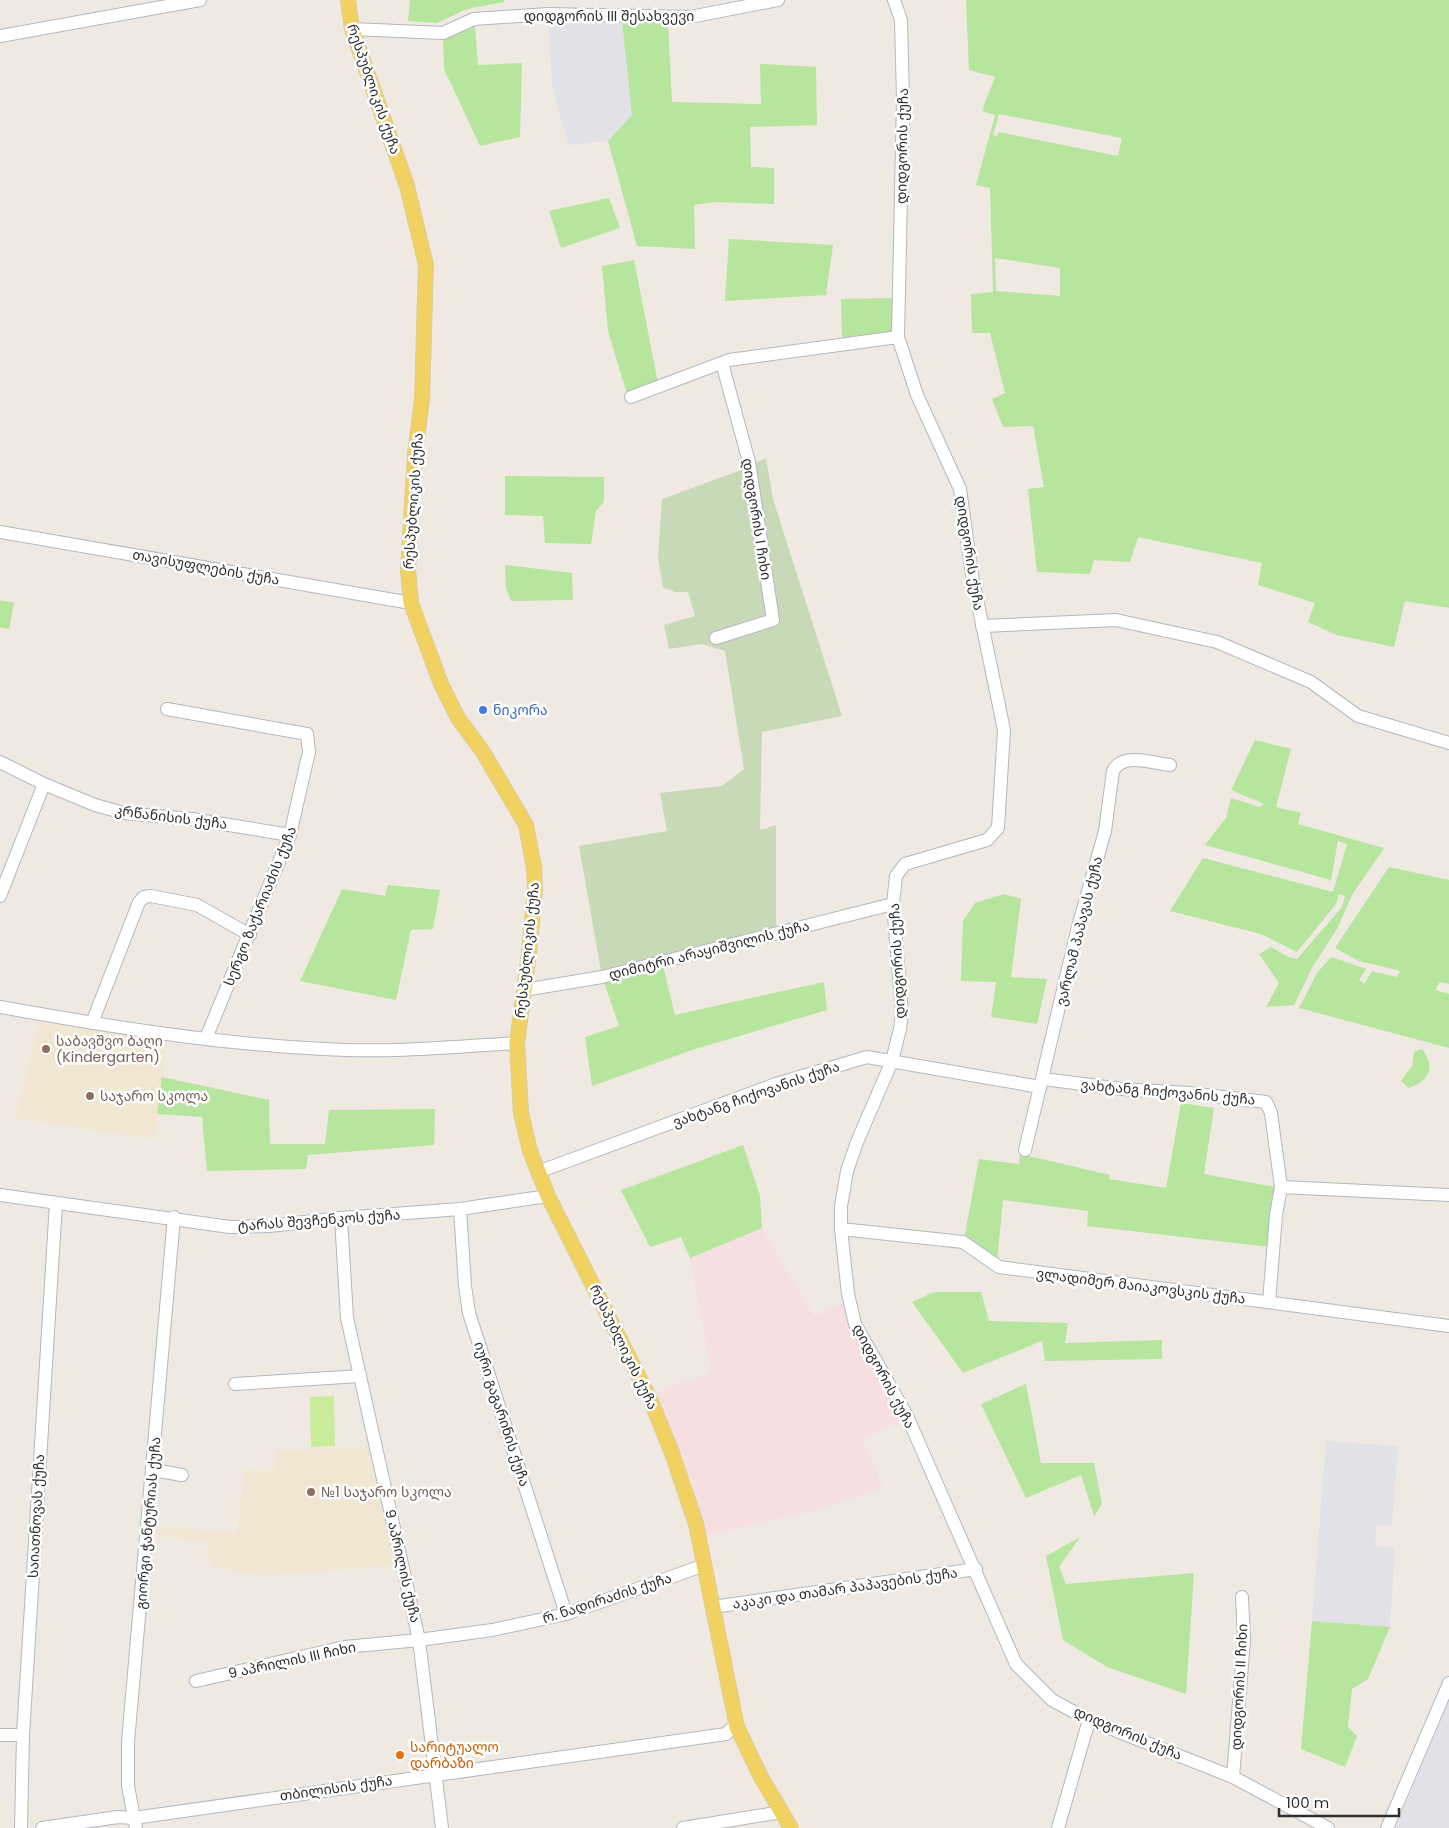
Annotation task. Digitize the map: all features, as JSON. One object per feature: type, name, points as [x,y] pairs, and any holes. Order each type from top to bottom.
[{"type":"main road","name":"რესპუბლიკის ქუჩა","points":[[348,0],[352,29],[407,186],[426,265],[422,399],[414,454],[408,570],[411,603],[441,684],[458,718],[484,752],[526,826],[534,867],[535,889],[517,1044],[521,1113],[538,1172],[548,1196],[651,1401],[693,1515],[714,1607],[734,1728],[791,1828]]},
{"type":"street","points":[[0,36],[200,0]]},
{"type":"street","name":"დიდგორის III შესახვევი","points":[[352,29],[443,33],[474,20],[548,14],[690,17],[778,0]]},
{"type":"street","name":"დიდგორის ქუჩა","points":[[894,0],[901,20],[903,99],[898,337],[917,395],[960,489],[982,626],[1004,730],[998,828],[987,840],[905,864],[896,876],[894,904],[902,1012],[900,1029],[892,1061],[857,1142],[847,1172],[841,1206],[841,1229],[848,1294],[855,1324],[907,1416],[976,1569],[1016,1664],[1052,1700],[1089,1720],[1233,1777],[1328,1828]]},
{"type":"street","points":[[631,396],[722,363],[898,337]]},
{"type":"street","name":"დიდგორის I ჩიხი","points":[[716,638],[772,620],[749,462],[722,363]]},
{"type":"street","name":"თავისუფლების ქუჩა","points":[[0,532],[411,603]]},
{"type":"street","points":[[982,626],[1116,620],[1217,642],[1310,682],[1358,716],[1449,743]]},
{"type":"street","name":"სერგო ზაქარიაძის ქუჩა","points":[[166,709],[307,734],[309,752],[290,836],[206,1038]]},
{"type":"street","name":"ვარლამ პაპავას ქუჩა","points":[[1025,1150],[1078,927],[1105,831],[1113,771],[1116,765],[1124,760],[1170,765]]},
{"type":"street","name":"კრწანისის ქუჩა","points":[[0,762],[44,784],[95,805],[124,813],[192,819],[290,836]]},
{"type":"street","points":[[0,896],[44,784]]},
{"type":"street","points":[[92,1023],[139,902],[144,897],[151,896],[197,905],[250,935]]},
{"type":"street","name":"დიმიტრი არაყიშვილის ქუჩა","points":[[524,990],[602,977],[894,904]]},
{"type":"street","points":[[0,1007],[92,1023],[206,1038],[324,1050],[403,1050],[517,1044]]},
{"type":"street","name":"ვახტანგ ჩიქოვანის ქუჩა","points":[[538,1172],[776,1084],[867,1057],[1041,1083],[1190,1093],[1266,1102],[1271,1113],[1281,1187]]},
{"type":"street","points":[[1269,1302],[1276,1215],[1281,1187],[1449,1195]]},
{"type":"street","name":"ტარას შევჩენკოს ქუჩა","points":[[0,1195],[230,1226],[269,1226],[341,1218],[460,1209],[548,1196]]},
{"type":"street","name":"საიათნოვას ქუჩა","points":[[21,1828],[23,1735],[56,1204]]},
{"type":"street","name":"იური გაგარინის ქუჩა","points":[[460,1209],[465,1286],[469,1313],[566,1614]]},
{"type":"street","name":"გიორგი ჭანტურიას ქუჩა","points":[[134,1818],[128,1786],[128,1742],[174,1217]]},
{"type":"street","name":"9 აპრილის ქუჩა","points":[[341,1218],[347,1318],[419,1640],[442,1828]]},
{"type":"street","name":"ვლადიმერ მაიაკოვსკის ქუჩა","points":[[841,1229],[963,1242],[999,1267],[1449,1326]]},
{"type":"street","points":[[235,1384],[360,1376]]},
{"type":"street","points":[[153,1470],[182,1476]]},
{"type":"street","name":"რ. ნადირაძის ქუჩა","points":[[419,1640],[492,1630],[566,1614],[705,1565]]},
{"type":"street","name":"აკაკი და თამარ პაპავების ქუჩა","points":[[714,1607],[976,1569]]},
{"type":"street","name":"დიდგორის II ჩიხი","points":[[1233,1777],[1244,1640],[1242,1597]]},
{"type":"street","name":"9 აპრილის III ჩიხი","points":[[196,1681],[345,1647],[419,1640]]},
{"type":"street","points":[[1388,1828],[1449,1683]]},
{"type":"street","points":[[1058,1828],[1089,1720]]},
{"type":"street","name":"თბილისის ქუჩა","points":[[42,1828],[118,1817],[134,1818],[435,1770],[726,1734],[734,1728]]},
{"type":"street","points":[[0,1735],[23,1735]]},
{"type":"street","points":[[683,1828],[782,1812]]},
{"type":"shaded area","points":[[548,18],[622,21],[632,115],[608,141],[568,145],[552,85]]},
{"type":"shaded area","name":"საჯარო სკოლა","points":[[39,1022],[167,1040],[154,1139],[15,1118]]},
{"type":"shaded area","points":[[762,1228],[814,1316],[843,1302],[848,1321],[900,1422],[863,1440],[883,1488],[814,1511],[706,1535],[689,1476],[652,1394],[711,1372],[690,1258]]},
{"type":"shaded area","points":[[1326,1441],[1398,1446],[1392,1526],[1376,1525],[1375,1546],[1395,1548],[1390,1627],[1312,1621]]},
{"type":"shaded area","name":"№1 საჯარო სკოლა","points":[[368,1447],[398,1565],[263,1576],[210,1566],[208,1542],[161,1536],[162,1526],[237,1533],[245,1469],[273,1472],[276,1451]]},
{"type":"shaded area","points":[[1449,1700],[1449,1828],[1396,1828]]},
{"type":"green space","points":[[410,0],[504,0],[504,2],[467,9],[437,23],[408,21]]},
{"type":"green space","points":[[966,0],[1449,0],[1449,608],[1405,601],[1394,647],[1337,635],[1308,622],[1315,603],[1258,585],[1262,563],[1138,537],[1130,562],[1094,560],[1090,574],[1037,572],[1028,489],[1044,487],[1033,426],[1003,427],[992,399],[1005,393],[990,333],[972,333],[971,294],[993,292],[990,188],[976,185],[995,115],[982,111],[995,77],[969,70]],"holes":[[[999,114],[1122,138],[1118,156],[999,132],[997,136],[993,135]],[[995,258],[1060,268],[1060,296],[996,291]]]},
{"type":"green space","points":[[622,21],[668,22],[672,102],[761,104],[760,64],[816,67],[817,125],[750,127],[751,167],[774,168],[774,204],[715,202],[694,205],[695,249],[637,246],[608,141],[632,115]]},
{"type":"green space","points":[[475,25],[478,65],[522,63],[520,137],[480,146],[444,69],[443,36]]},
{"type":"green space","points":[[609,198],[620,228],[561,248],[549,211]]},
{"type":"green space","points":[[729,239],[833,245],[826,295],[725,301]]},
{"type":"green space","points":[[634,260],[658,383],[627,394],[608,331],[602,266]]},
{"type":"green space","points":[[893,298],[892,336],[842,340],[841,299]]},
{"type":"green space","points":[[766,458],[773,499],[842,716],[762,732],[760,830],[776,825],[776,927],[601,971],[579,846],[667,831],[660,793],[722,786],[744,769],[725,651],[702,644],[669,649],[664,625],[695,616],[688,592],[675,592],[663,587],[658,558],[662,499],[739,471]]},
{"type":"green space","points":[[505,476],[604,477],[604,502],[596,511],[591,544],[545,543],[543,516],[505,515]]},
{"type":"green space","points":[[505,565],[572,573],[573,600],[511,601],[506,588]]},
{"type":"green space","points":[[0,600],[14,603],[9,629],[0,627]]},
{"type":"green space","points":[[1255,740],[1291,749],[1276,807],[1301,813],[1298,824],[1384,848],[1352,895],[1337,929],[1312,968],[1294,1005],[1266,1007],[1279,983],[1259,954],[1271,947],[1288,957],[1297,959],[1342,907],[1345,896],[1339,894],[1336,904],[1297,952],[1261,934],[1170,911],[1203,858],[1333,892],[1347,844],[1338,841],[1331,880],[1205,845],[1226,818],[1231,798],[1260,807],[1264,804],[1231,790]]},
{"type":"green space","points":[[1389,867],[1449,880],[1449,984],[1439,982],[1436,990],[1449,994],[1449,1048],[1299,1008],[1317,973],[1331,957],[1366,969],[1359,980],[1364,984],[1372,971],[1396,977],[1401,971],[1359,961],[1335,948]]},
{"type":"green space","points":[[388,885],[440,890],[433,929],[411,930],[396,1000],[300,981],[342,889],[385,896]]},
{"type":"green space","points":[[1004,894],[1021,899],[1011,977],[1047,979],[1037,1024],[991,1017],[996,982],[961,981],[963,921],[975,903]]},
{"type":"green space","points":[[663,966],[675,1015],[824,982],[827,1010],[692,1050],[592,1086],[585,1037],[619,1026],[604,982]]},
{"type":"green space","points":[[1422,1049],[1429,1062],[1429,1073],[1422,1081],[1409,1088],[1401,1081],[1412,1066],[1414,1052]]},
{"type":"green space","points":[[162,1077],[269,1100],[270,1144],[325,1144],[329,1110],[435,1109],[434,1145],[308,1155],[306,1169],[207,1171],[202,1117],[157,1114]]},
{"type":"green space","points":[[1181,1103],[1214,1108],[1204,1174],[1275,1187],[1270,1247],[1087,1226],[1088,1211],[1003,1200],[997,1262],[964,1239],[979,1159],[1019,1164],[1020,1154],[1110,1175],[1109,1179],[1166,1188]]},
{"type":"green space","points":[[743,1145],[760,1195],[762,1228],[690,1258],[681,1237],[650,1247],[621,1190]]},
{"type":"green space","points":[[934,1292],[981,1292],[989,1321],[1068,1323],[1065,1343],[1162,1340],[1162,1359],[1045,1361],[1042,1341],[963,1373],[912,1302]]},
{"type":"green space","points":[[1026,1384],[1041,1463],[1094,1463],[1102,1504],[1094,1516],[1081,1475],[1026,1498],[981,1404]]},
{"type":"green space","points":[[334,1396],[335,1446],[311,1447],[310,1397]]},
{"type":"green space","points":[[1080,1537],[1059,1567],[1066,1584],[1194,1573],[1186,1694],[1107,1667],[1063,1640],[1046,1556]]},
{"type":"green space","points":[[1312,1621],[1390,1627],[1368,1679],[1352,1689],[1348,1727],[1357,1736],[1345,1767],[1301,1749]]},
{"type":"place","name":"ნიკორა","points":[[483,710]]},
{"type":"place","name":"საბავშვო ბაღი (Kindergarten)","points":[[46,1049]]},
{"type":"place","name":"საჯარო სკოლა","points":[[90,1096]]},
{"type":"place","name":"№1 საჯარო სკოლა","points":[[311,1492]]},
{"type":"place","name":"სარიტუალო დარბაზი","points":[[400,1755]]}]
